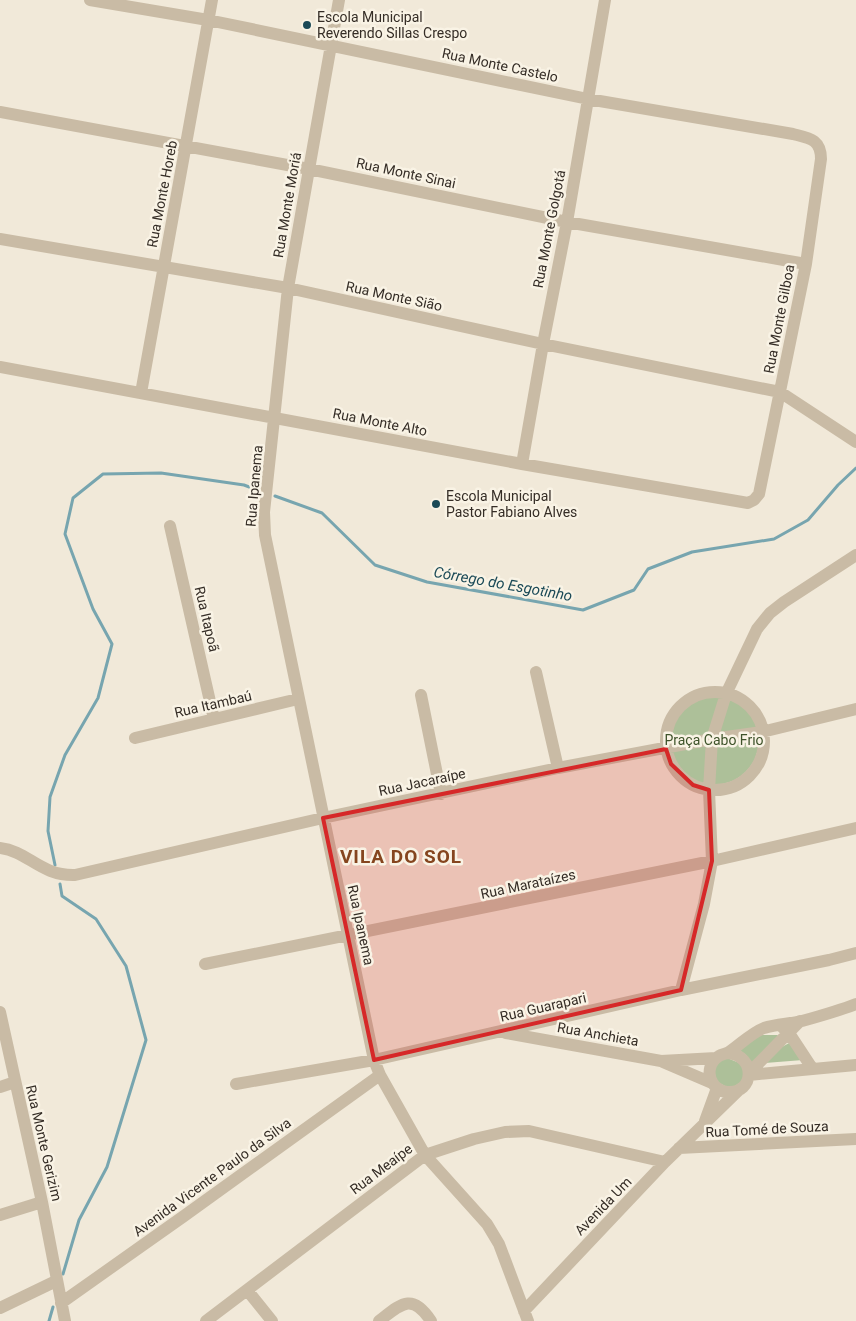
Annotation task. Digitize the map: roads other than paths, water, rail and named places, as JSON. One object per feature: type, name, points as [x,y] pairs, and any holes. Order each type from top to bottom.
[{"type":"street","name":"Rua Monte Castelo","points":[[90,0],[208,20],[331,44],[588,99],[794,134],[812,139],[815,142]]},
{"type":"street","name":"Rua Monte Horeb","points":[[141,393],[163,267],[187,147],[212,0]]},
{"type":"street","name":"Rua Monte Moriá","points":[[275,418],[288,288],[339,0]]},
{"type":"street","name":"Rua Monte Golgotá","points":[[522,464],[567,222],[605,0]]},
{"type":"street","name":"Rua Monte Sinai","points":[[0,112],[309,169],[567,222],[806,264]]},
{"type":"street","name":"Rua Monte Gilboa","points":[[754,500],[759,494],[806,264],[821,159],[821,151],[815,142]]},
{"type":"street","name":"Rua Monte Sião","points":[[0,239],[288,288],[543,344],[780,392]]},
{"type":"street","name":"Rua Monte Alto","points":[[0,367],[522,464],[748,503],[754,500]]},
{"type":"street","points":[[780,392],[856,442]]},
{"type":"street","name":"Rua Ipanema","points":[[275,418],[264,512],[265,535],[374,1060],[380,1075],[425,1155],[487,1224],[500,1244],[526,1316]]},
{"type":"street","name":"Rua Itapoã","points":[[170,526],[214,719]]},
{"type":"street","points":[[681,990],[704,904],[712,861],[709,790],[712,739],[726,694],[757,629],[770,613],[856,555]]},
{"type":"street","points":[[536,672],[558,768]]},
{"type":"street","points":[[710,692],[738,698],[750,707],[758,718],[762,732],[763,747],[759,762],[751,775],[738,784],[724,789],[709,790],[694,785],[680,776],[671,764],[666,748],[666,732],[671,718],[681,705],[694,696],[710,692]]},
{"type":"street","points":[[421,695],[441,794]]},
{"type":"street","name":"Rua Itambaú","points":[[135,738],[298,699]]},
{"type":"street","name":"Rua Jacaraípe","points":[[0,848],[13,851],[55,874],[75,876],[323,818],[558,768],[712,739],[762,732],[856,709]]},
{"type":"street","name":"Rua Marataízes","points":[[205,964],[712,861],[856,828]]},
{"type":"street","name":"Rua Guarapari","points":[[236,1084],[374,1060],[681,990],[856,953]]},
{"type":"street","points":[[784,1029],[763,1029],[746,1038],[722,1055],[710,1070],[714,1085],[728,1092],[740,1089],[745,1085],[749,1074],[784,1029],[800,1021],[837,1012],[856,1004]]},
{"type":"street","name":"Rua Monte Gerizim","points":[[0,1012],[42,1202],[65,1321]]},
{"type":"street","points":[[784,1029],[812,1068]]},
{"type":"street","name":"Rua Anchieta","points":[[501,1032],[661,1061],[714,1085]]},
{"type":"street","points":[[722,1055],[741,1056],[748,1066],[749,1074]]},
{"type":"street","name":"Rua Anchieta","points":[[661,1061],[722,1055]]},
{"type":"street","points":[[749,1074],[856,1065]]},
{"type":"street","name":"Avenida Vicente Paulo da Silva","points":[[61,1303],[380,1075]]},
{"type":"street","points":[[0,1087],[15,1082]]},
{"type":"street","name":"Avenida Um","points":[[704,1123],[714,1085]]},
{"type":"street","name":"Avenida Um","points":[[526,1316],[665,1162],[740,1089]]},
{"type":"street","name":"Rua Meaípe","points":[[206,1321],[425,1155],[474,1139],[505,1132],[529,1131],[665,1162]]},
{"type":"street","name":"Rua Tomé de Souza","points":[[679,1148],[856,1139]]},
{"type":"street","points":[[0,1215],[42,1202]]},
{"type":"street","points":[[0,1308],[56,1281]]},
{"type":"street","points":[[248,1290],[272,1321]]},
{"type":"street","points":[[379,1321],[400,1305],[408,1303],[416,1304],[431,1321]]},
{"type":"waterway","name":"Córrego do Esgotinho","points":[[275,496],[322,513],[375,565],[427,582],[583,610],[634,590],[648,569],[692,552],[774,539],[808,520],[838,485],[856,468]]},
{"type":"waterway","name":"Córrego do Esgotinho","points":[[55,865],[48,831],[50,797],[65,755],[98,698],[112,644],[93,609],[65,534],[73,498],[103,474],[161,473],[244,485],[257,490]]},
{"type":"waterway","name":"Córrego do Esgotinho","points":[[60,884],[62,896],[96,919],[126,966],[146,1040],[107,1167],[79,1220],[63,1274]]},
{"type":"waterway","name":"Córrego do Esgotinho","points":[[49,1321],[53,1307]]},
{"type":"place","name":"Escola Municipal Reverendo Sillas Crespo","points":[[307,25]]},
{"type":"place","name":"Escola Municipal Pastor Fabiano Alves","points":[[436,504]]},
{"type":"district","name":"VILA DO SOL","points":[[401,856]]},
{"type":"park label","name":"Praça Cabo Frio","points":[[714,740]]}]
